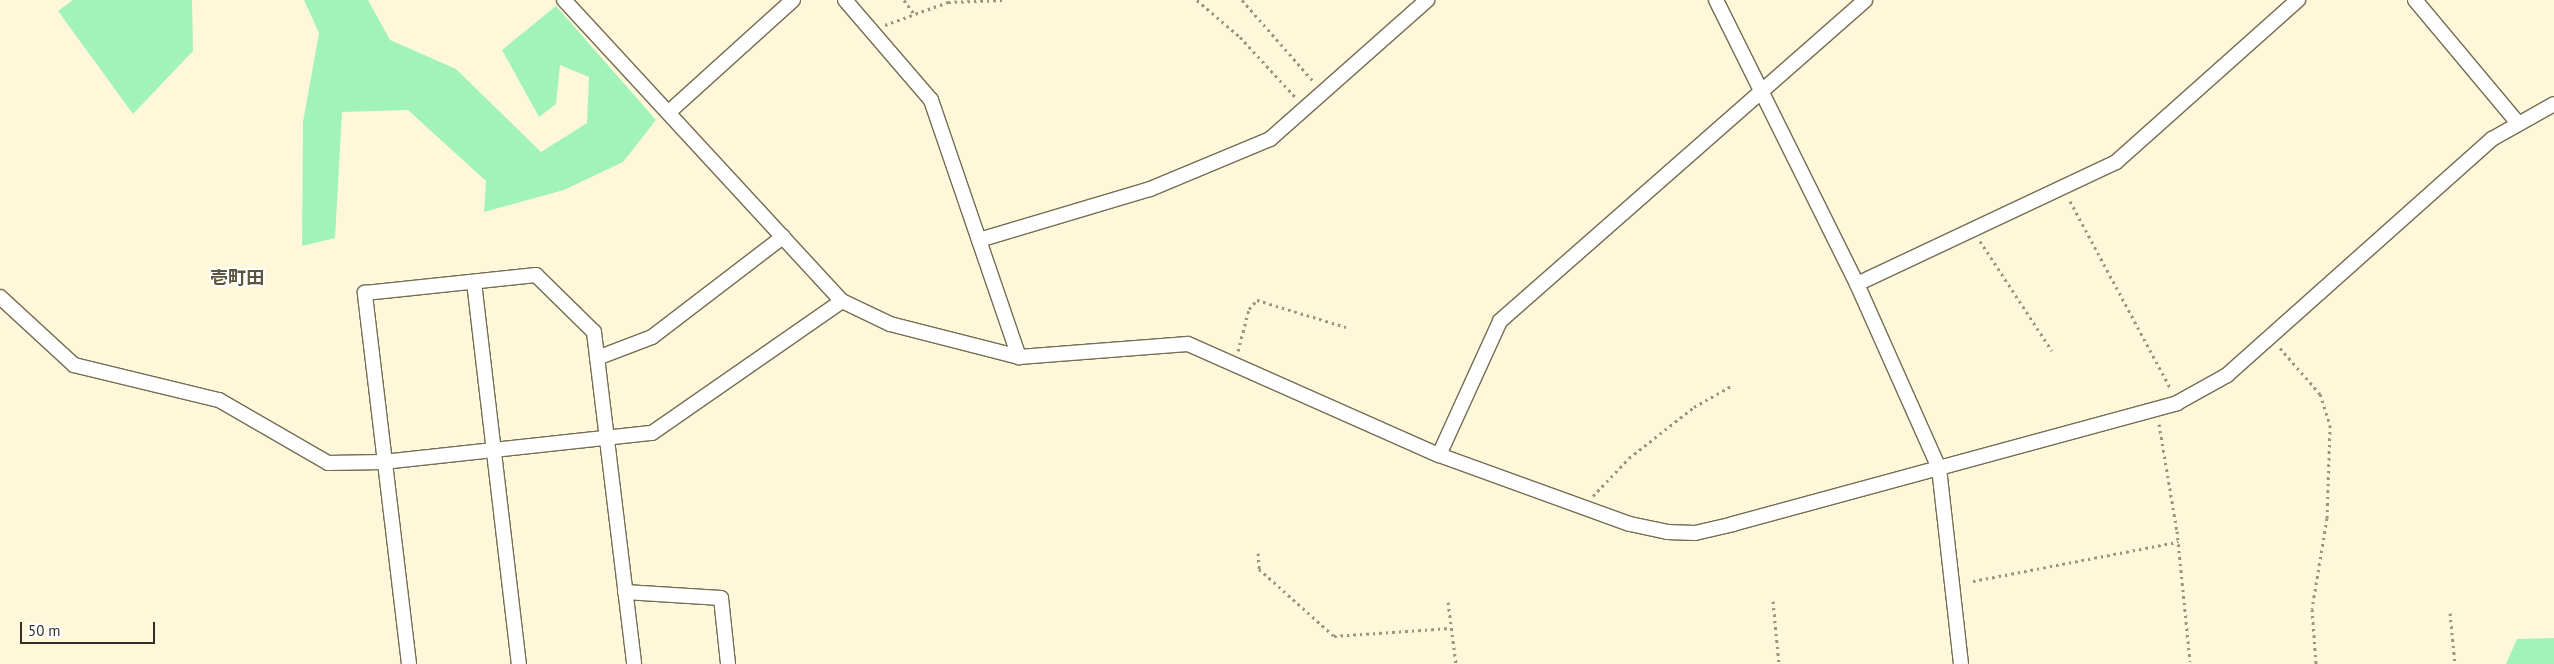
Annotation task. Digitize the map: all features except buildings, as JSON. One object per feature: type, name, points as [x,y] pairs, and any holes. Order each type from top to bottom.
[{"type":"street","points":[[564,0],[842,301],[890,324],[1019,358],[1175,343],[1235,365],[1439,455],[1587,509],[1630,524],[1695,532],[2173,404],[2227,375],[2492,139],[2517,122],[2554,104]]},
{"type":"street","points":[[669,112],[793,0]]},
{"type":"street","points":[[845,0],[875,30],[931,100],[1019,358]]},
{"type":"street","points":[[979,240],[1150,189],[1214,164],[1270,139],[1427,0]]},
{"type":"street","points":[[1716,0],[1857,284],[1939,468],[1961,664]]},
{"type":"street","points":[[1439,455],[1500,321],[1865,0]]},
{"type":"street","points":[[1857,284],[2116,162],[2298,0]]},
{"type":"street","points":[[2415,0],[2517,122]]},
{"type":"street","points":[[597,358],[652,337],[783,237]]},
{"type":"street","points":[[408,664],[364,293],[536,275],[594,332],[634,664]]},
{"type":"street","points":[[474,282],[519,664]]},
{"type":"street","points":[[0,298],[74,365],[219,400],[328,463],[384,462],[652,433],[842,301]]},
{"type":"street","points":[[624,592],[720,598],[728,664]]},
{"type":"path","points":[[904,0],[914,14]]},
{"type":"path","points":[[875,30],[947,1],[1004,0]]},
{"type":"path","points":[[1197,0],[1240,37],[1305,108]]},
{"type":"path","points":[[1242,0],[1323,92]]},
{"type":"path","points":[[2062,188],[2171,386],[2173,404]]},
{"type":"path","points":[[1974,229],[2052,352]]},
{"type":"path","points":[[1235,365],[1249,309],[1257,300],[1346,327]]},
{"type":"path","points":[[2270,337],[2320,394],[2330,424],[2326,518],[2312,609],[2316,664]]},
{"type":"path","points":[[1587,509],[1604,480],[1629,458],[1694,407],[1733,385]]},
{"type":"path","points":[[2156,408],[2178,542],[2190,661]]},
{"type":"path","points":[[1973,581],[2178,542]]},
{"type":"path","points":[[1258,553],[1259,568],[1334,636],[1451,628]]},
{"type":"path","points":[[1773,601],[1780,664]]},
{"type":"path","points":[[1448,602],[1456,664]]},
{"type":"path","points":[[2450,613],[2455,664]]},
{"type":"green space","points":[[73,0],[192,0],[193,51],[133,114],[58,11]]},
{"type":"green space","points":[[304,0],[368,0],[390,40],[456,69],[541,152],[587,123],[589,77],[560,65],[556,104],[539,117],[502,50],[556,6],[656,120],[623,162],[564,190],[484,212],[486,181],[408,110],[342,112],[335,238],[302,246],[303,122],[319,33]]},
{"type":"green space","points":[[2554,638],[2554,664],[2506,664],[2517,639]]},
{"type":"district","name":"壱町田","points":[[237,278]]}]
